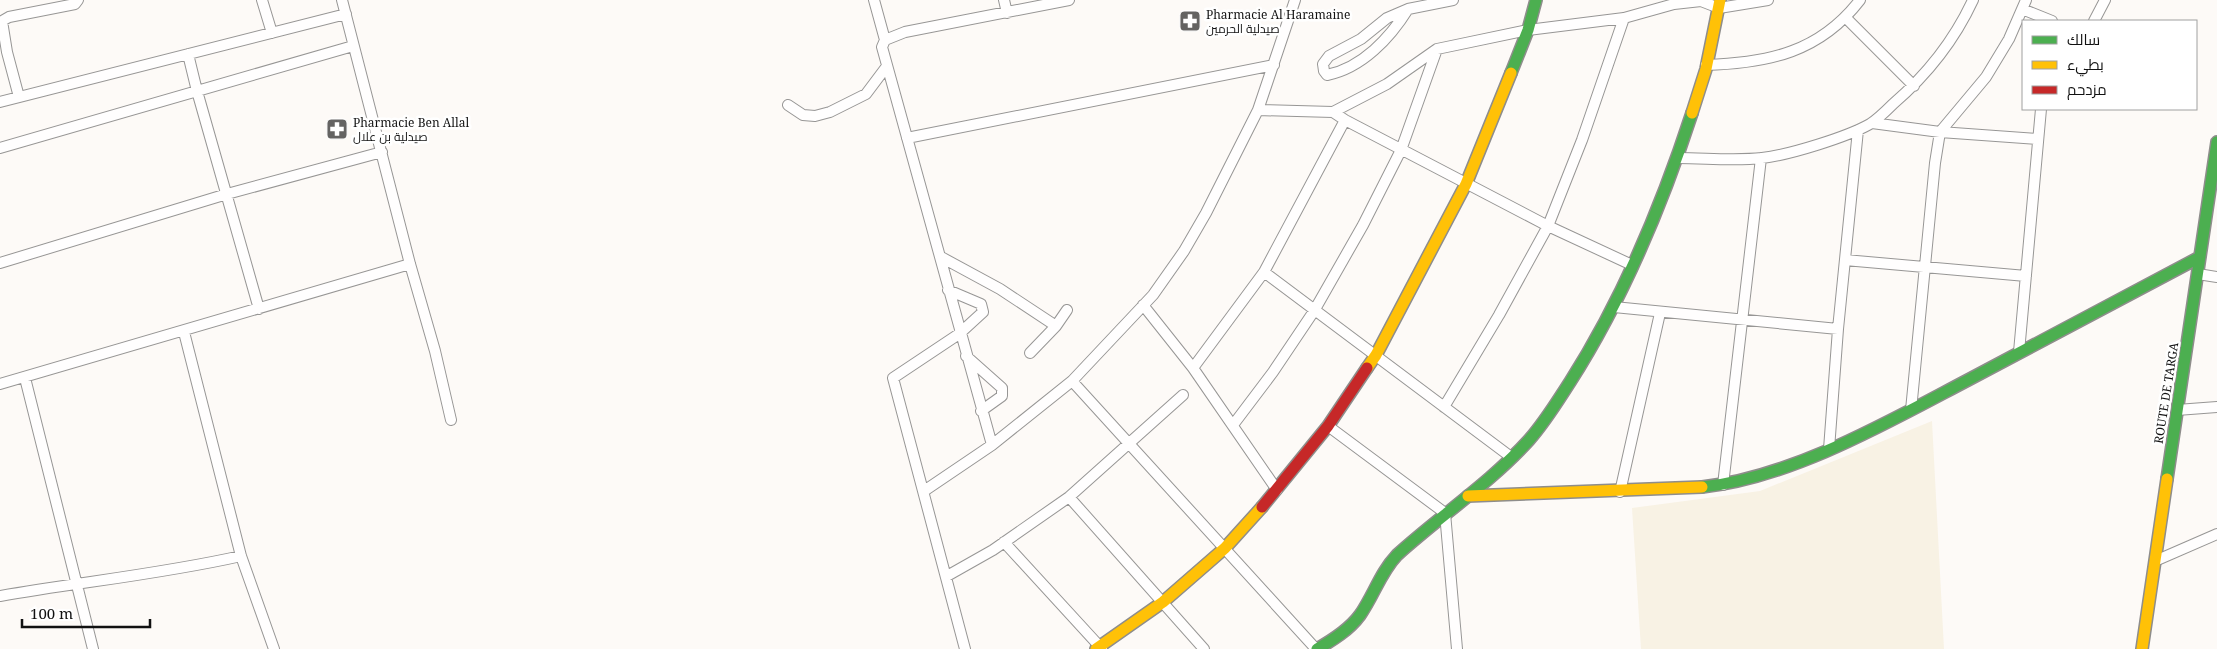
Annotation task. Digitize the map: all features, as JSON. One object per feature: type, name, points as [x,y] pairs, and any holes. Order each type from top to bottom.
[{"type":"street","points":[[19,97],[7,52],[2,21],[9,17],[75,4],[78,0]]},
{"type":"street","points":[[262,0],[272,33]]},
{"type":"street","points":[[342,0],[352,46],[435,351],[451,420]]},
{"type":"street","points":[[874,0],[885,40],[882,47],[887,66],[941,257],[959,334],[992,445]]},
{"type":"street","points":[[1004,0],[1007,13]]},
{"type":"street","points":[[885,40],[904,32],[1069,0]]},
{"type":"street","points":[[924,491],[992,445],[1072,381],[1144,305],[1184,251],[1206,213],[1258,110],[1295,0]]},
{"type":"street","points":[[1408,9],[1395,29],[1363,58],[1327,75],[1323,64],[1329,56],[1361,39],[1387,18],[1408,9],[1453,0]]},
{"type":"street","points":[[1004,542],[1099,648],[1162,602],[1225,548],[1276,490],[1328,426],[1376,354],[1466,184],[1528,30],[1536,0]]},
{"type":"street","points":[[1258,110],[1333,112],[1387,84],[1437,49],[1528,30],[1624,18],[1674,4],[1701,1],[1720,4],[1768,0]]},
{"type":"street","points":[[1706,65],[1758,61],[1789,54],[1818,40],[1846,18],[1860,0]]},
{"type":"street","points":[[1678,158],[1761,158],[1795,151],[1858,130],[1872,123],[1914,86],[1950,43],[1973,0]]},
{"type":"street","points":[[2095,20],[2105,0]]},
{"type":"street","points":[[1072,381],[1316,649],[1338,636],[1360,616],[1386,567],[1395,556],[1511,458],[1544,423],[1614,307],[1678,158],[1706,65],[1720,4]]},
{"type":"street","points":[[1911,410],[1924,267],[1940,132],[1986,77],[2008,39],[2024,5],[2050,20]]},
{"type":"street","points":[[0,102],[346,14]]},
{"type":"street","points":[[1444,407],[1499,315],[1548,226],[1585,131],[1624,18]]},
{"type":"street","points":[[1846,18],[1914,86]]},
{"type":"street","points":[[0,148],[352,46]]},
{"type":"street","points":[[1233,425],[1273,372],[1314,311],[1363,225],[1401,150],[1437,49]]},
{"type":"street","points":[[188,54],[259,309]]},
{"type":"street","points":[[907,138],[1274,65]]},
{"type":"street","points":[[788,105],[803,115],[815,116],[830,112],[866,94],[887,66]]},
{"type":"street","points":[[2019,352],[2041,110]]},
{"type":"street","points":[[1333,112],[1401,150],[1548,226],[1632,264]]},
{"type":"street","points":[[1193,368],[1264,272],[1345,120]]},
{"type":"street","points":[[1872,123],[1940,132],[2038,139]]},
{"type":"street","points":[[1829,449],[1838,329],[1858,130]]},
{"type":"street","name":"ROUTE DE TARGA","points":[[2142,649],[2200,257],[2215,175],[2217,142]]},
{"type":"street","points":[[0,263],[227,194],[382,152]]},
{"type":"street","points":[[1723,485],[1744,319],[1761,158]]},
{"type":"street","points":[[941,257],[1000,289],[1056,326]]},
{"type":"street","points":[[1468,496],[1620,492],[1723,485],[1763,476],[1829,449],[1911,410],[2200,257]]},
{"type":"street","points":[[1845,260],[2026,276]]},
{"type":"street","points":[[0,384],[184,332],[410,264]]},
{"type":"street","points":[[1264,272],[1314,311],[1376,354],[1511,458]]},
{"type":"street","points":[[2198,274],[2217,277]]},
{"type":"street","points":[[948,290],[981,304],[983,309],[980,315],[959,334],[893,378],[947,576],[964,649]]},
{"type":"street","points":[[1144,305],[1193,368],[1276,490]]},
{"type":"street","points":[[1614,307],[1838,329]]},
{"type":"street","points":[[1030,353],[1056,326],[1067,310]]},
{"type":"street","points":[[1620,492],[1660,313]]},
{"type":"street","points":[[184,332],[241,556],[274,649]]},
{"type":"street","points":[[965,355],[1002,388],[1002,396],[981,411]]},
{"type":"street","points":[[25,378],[93,649]]},
{"type":"street","points":[[947,576],[993,550],[1069,496],[1183,395]]},
{"type":"street","points":[[2177,410],[2217,408]]},
{"type":"street","points":[[1328,426],[1445,513],[1457,649]]},
{"type":"street","points":[[1069,496],[1204,649]]},
{"type":"street","points":[[2155,560],[2217,534]]},
{"type":"street","points":[[0,596],[77,582],[181,568],[241,556]]},
{"type":"shaded area","points":[[1932,421],[1944,649],[1641,649],[1632,508],[1760,491]]},
{"type":"traffic: fast","points":[[1511,73],[1528,30],[1536,0]]},
{"type":"traffic: fast","points":[[1317,649],[1340,634],[1356,620],[1386,569],[1397,555],[1498,471],[1529,440],[1546,419],[1589,350],[1624,285],[1668,182],[1692,113]]},
{"type":"traffic: fast","points":[[2167,479],[2217,142]]},
{"type":"traffic: fast","points":[[1702,487],[1736,482],[1770,472],[1839,446],[1906,413],[2200,257]]},
{"type":"traffic: slow","points":[[1692,113],[1706,69],[1720,0]]},
{"type":"traffic: slow","points":[[1367,368],[1376,355],[1466,184],[1511,73]]},
{"type":"traffic: slow","points":[[2142,649],[2167,479]]},
{"type":"traffic: slow","points":[[1468,496],[1702,487]]},
{"type":"traffic: slow","points":[[1096,649],[1163,602],[1225,548],[1262,507]]},
{"type":"traffic: jam","points":[[1262,507],[1328,426],[1367,368]]},
{"type":"place","name":"Pharmacie Al Haramaine صيدلية الحرمين","points":[[1190,21]]},
{"type":"place","name":"Pharmacie Ben Allal صيدلية بن علال","points":[[337,129]]}]
